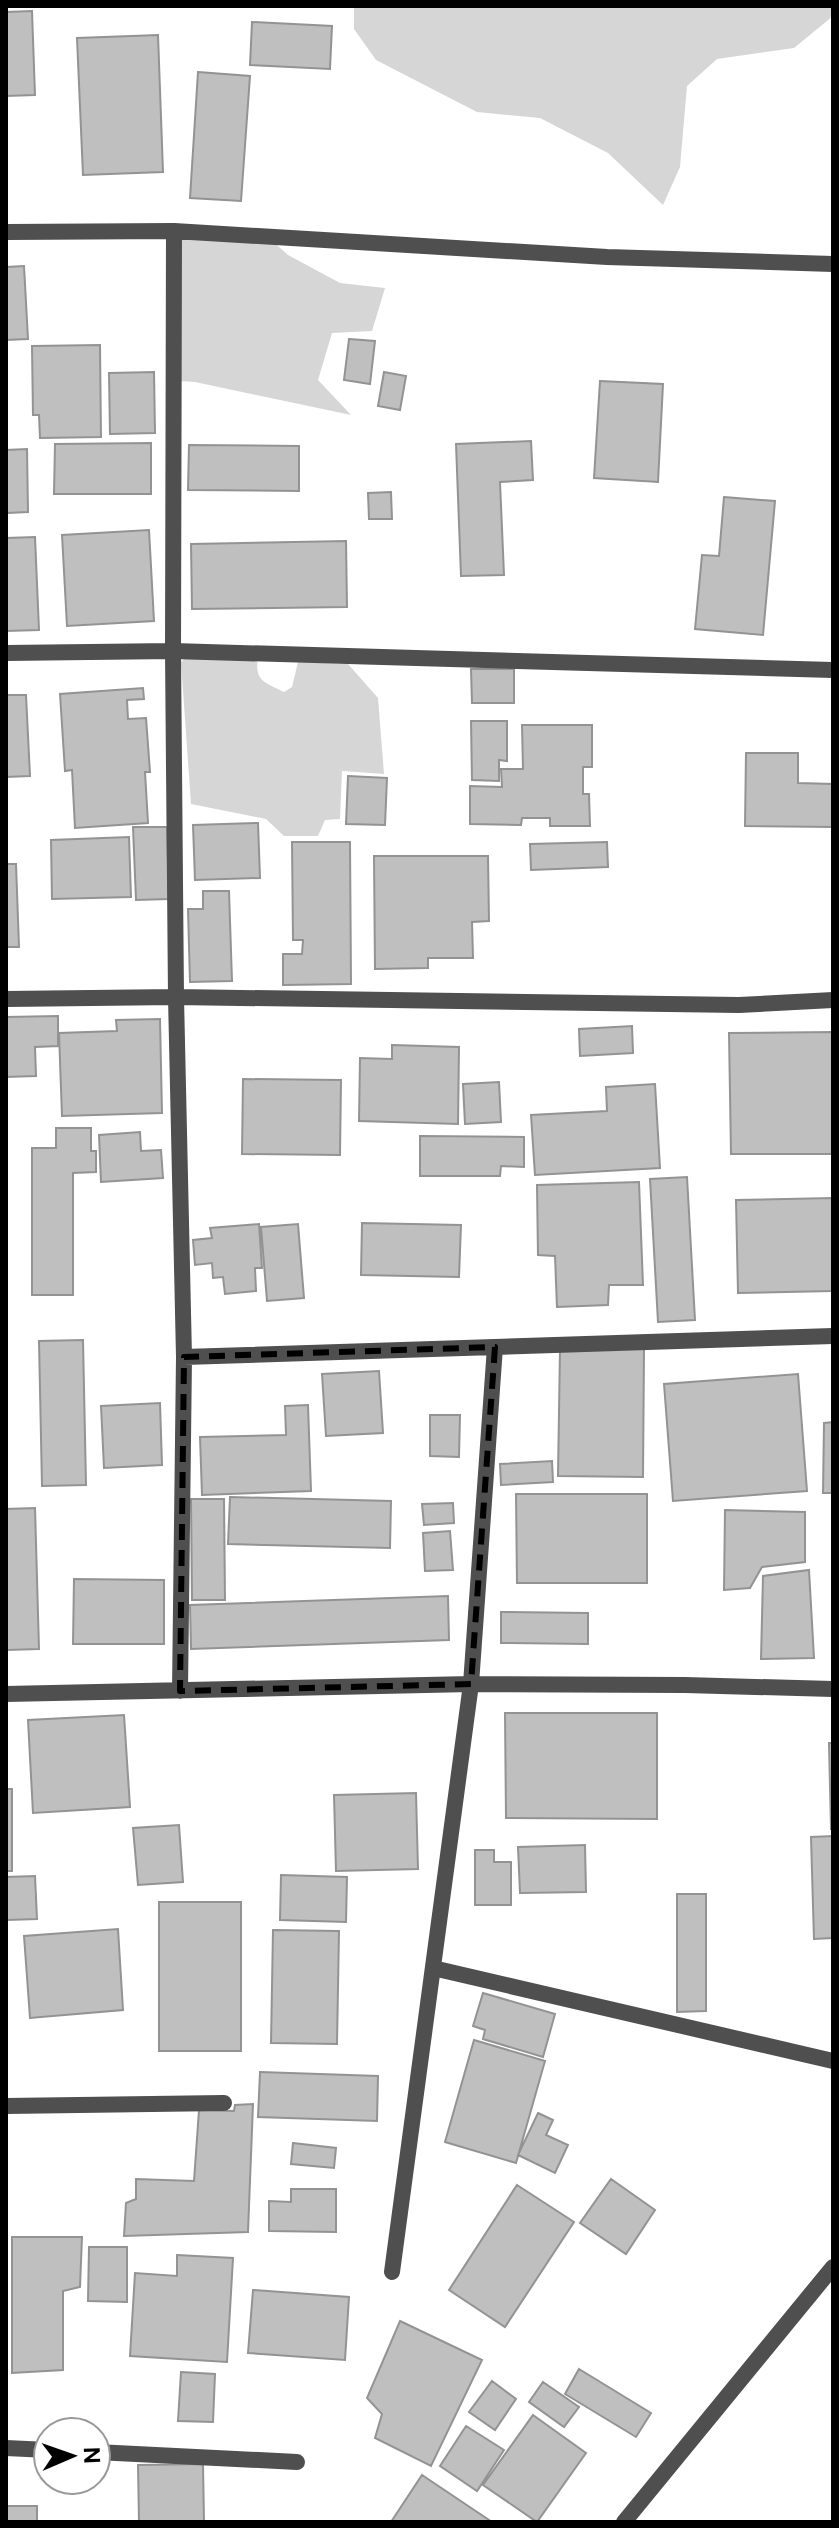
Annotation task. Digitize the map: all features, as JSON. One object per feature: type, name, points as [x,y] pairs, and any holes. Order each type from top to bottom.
[{"type":"street","points":[[174,231],[176,997],[184,1357],[180,1691]]},
{"type":"street","points":[[6,232],[174,231],[607,257],[833,264]]},
{"type":"street","points":[[6,653],[173,651],[833,670]]},
{"type":"street","points":[[6,999],[176,997],[739,1005],[833,1000]]},
{"type":"street","points":[[184,1357],[833,1336]]},
{"type":"street","points":[[392,2272],[471,1684],[495,1347]]},
{"type":"street","points":[[6,1694],[471,1684],[833,1689]]},
{"type":"street","points":[[433,1968],[833,2061]]},
{"type":"street","points":[[6,2106],[224,2103]]},
{"type":"street","points":[[624,2522],[833,2267]]},
{"type":"street","points":[[6,2448],[32,2449]]},
{"type":"street","points":[[112,2453],[297,2462]]},
{"type":"highlighted area","points":[[495,1347],[471,1684],[180,1691],[184,1357]]},
{"type":"shaded area","points":[[354,6],[833,6],[833,16],[794,48],[717,59],[687,86],[680,167],[663,205],[608,153],[540,118],[477,112],[376,60],[354,29]]},
{"type":"shaded area","points":[[178,239],[270,239],[288,255],[340,283],[385,288],[372,331],[332,333],[318,380],[351,415],[179,381]]},
{"type":"shaded area","points":[[189,655],[258,656],[259,676],[284,692],[292,687],[298,662],[348,664],[378,698],[384,774],[342,771],[340,819],[325,820],[318,836],[284,836],[266,819],[191,804],[181,662]]},
{"type":"building","points":[[32,11],[35,95],[6,96],[6,12]]},
{"type":"building","points":[[252,22],[332,26],[330,69],[250,65]]},
{"type":"building","points":[[158,35],[163,172],[83,175],[77,38]]},
{"type":"building","points":[[198,72],[250,76],[241,201],[190,198]]},
{"type":"building","points":[[24,266],[28,339],[6,340],[6,267]]},
{"type":"building","points":[[349,339],[375,341],[370,384],[344,380]]},
{"type":"building","points":[[100,345],[101,437],[40,438],[39,415],[33,415],[32,346]]},
{"type":"building","points":[[154,372],[155,433],[110,434],[109,373]]},
{"type":"building","points":[[384,372],[406,376],[400,410],[378,406]]},
{"type":"building","points":[[600,381],[663,384],[658,482],[594,478]]},
{"type":"building","points":[[531,441],[533,480],[500,482],[504,575],[461,576],[456,444]]},
{"type":"building","points":[[151,443],[151,494],[54,494],[55,444]]},
{"type":"building","points":[[189,445],[299,446],[299,491],[188,490]]},
{"type":"building","points":[[27,449],[28,512],[7,513],[6,520],[6,450]]},
{"type":"building","points":[[391,492],[392,519],[369,519],[368,493]]},
{"type":"building","points":[[724,497],[775,501],[763,635],[695,629],[702,555],[719,556]]},
{"type":"building","points":[[149,530],[154,621],[67,626],[62,535]]},
{"type":"building","points":[[35,537],[39,630],[6,631],[6,538]]},
{"type":"building","points":[[346,541],[347,607],[192,609],[191,544]]},
{"type":"building","points":[[471,669],[514,669],[514,703],[472,703]]},
{"type":"building","points":[[143,688],[144,699],[127,700],[128,719],[146,718],[150,772],[145,772],[148,823],[75,828],[72,770],[65,771],[60,694]]},
{"type":"building","points":[[6,695],[26,695],[30,776],[6,777]]},
{"type":"building","points":[[471,721],[507,721],[507,761],[499,760],[499,781],[472,780]]},
{"type":"building","points":[[522,725],[592,725],[592,767],[583,767],[583,794],[589,794],[590,826],[550,826],[550,818],[522,818],[521,825],[470,824],[470,786],[502,787],[501,769],[523,769]]},
{"type":"building","points":[[746,753],[798,753],[798,783],[833,784],[833,827],[745,826]]},
{"type":"building","points":[[348,776],[387,778],[385,825],[346,824]]},
{"type":"building","points":[[258,823],[260,878],[195,880],[193,825]]},
{"type":"building","points":[[133,827],[167,827],[169,899],[136,900]]},
{"type":"building","points":[[129,837],[131,897],[52,899],[51,840]]},
{"type":"building","points":[[292,842],[350,842],[351,984],[283,985],[283,954],[302,954],[303,940],[293,940]]},
{"type":"building","points":[[607,842],[608,867],[531,870],[530,844]]},
{"type":"building","points":[[374,856],[488,856],[489,921],[472,922],[473,958],[428,958],[428,968],[375,969]]},
{"type":"building","points":[[6,864],[16,864],[19,947],[6,947]]},
{"type":"building","points":[[203,891],[229,891],[232,981],[190,982],[188,909],[203,909]]},
{"type":"building","points":[[58,1016],[58,1046],[35,1047],[36,1076],[6,1077],[6,1017]]},
{"type":"building","points":[[160,1019],[162,1113],[62,1116],[59,1033],[117,1031],[116,1020]]},
{"type":"building","points":[[632,1026],[633,1053],[580,1056],[579,1029]]},
{"type":"building","points":[[833,1032],[833,1154],[731,1154],[729,1033]]},
{"type":"building","points":[[392,1045],[459,1047],[458,1124],[359,1121],[360,1058],[392,1059]]},
{"type":"building","points":[[243,1079],[341,1080],[340,1155],[242,1154]]},
{"type":"building","points":[[499,1082],[501,1122],[465,1124],[463,1084]]},
{"type":"building","points":[[655,1084],[660,1168],[535,1175],[531,1115],[607,1111],[606,1087]]},
{"type":"building","points":[[56,1128],[91,1128],[91,1151],[96,1151],[96,1172],[73,1173],[73,1295],[32,1295],[32,1148],[56,1148]]},
{"type":"building","points":[[140,1132],[141,1151],[161,1150],[163,1178],[101,1182],[99,1135]]},
{"type":"building","points":[[420,1136],[524,1137],[524,1167],[501,1166],[500,1176],[420,1176]]},
{"type":"building","points":[[687,1177],[695,1320],[658,1322],[650,1179]]},
{"type":"building","points":[[639,1182],[643,1285],[609,1285],[608,1305],[557,1307],[555,1256],[538,1255],[537,1185]]},
{"type":"building","points":[[833,1198],[833,1291],[738,1293],[736,1200]]},
{"type":"building","points":[[362,1223],[461,1225],[459,1277],[361,1275]]},
{"type":"building","points":[[259,1224],[262,1268],[255,1268],[256,1291],[225,1294],[223,1277],[213,1278],[212,1263],[195,1265],[193,1240],[212,1238],[210,1228]]},
{"type":"building","points":[[298,1224],[304,1298],[267,1301],[261,1227]]},
{"type":"building","points":[[83,1340],[86,1485],[42,1486],[39,1341]]},
{"type":"building","points":[[560,1349],[644,1349],[643,1477],[558,1476]]},
{"type":"building","points":[[379,1371],[383,1433],[326,1436],[322,1374]]},
{"type":"building","points":[[798,1374],[807,1491],[673,1501],[664,1384]]},
{"type":"building","points":[[160,1403],[162,1465],[104,1468],[101,1406]]},
{"type":"building","points":[[308,1405],[311,1491],[202,1495],[200,1437],[286,1435],[285,1406]]},
{"type":"building","points":[[430,1415],[460,1415],[459,1457],[430,1456]]},
{"type":"building","points":[[833,1422],[833,1493],[823,1493],[824,1423]]},
{"type":"building","points":[[552,1461],[553,1482],[501,1485],[500,1464]]},
{"type":"building","points":[[516,1494],[647,1494],[647,1583],[517,1583]]},
{"type":"building","points":[[230,1497],[391,1501],[390,1548],[228,1544]]},
{"type":"building","points":[[191,1499],[224,1499],[225,1600],[192,1600]]},
{"type":"building","points":[[453,1503],[454,1523],[424,1525],[422,1504]]},
{"type":"building","points":[[35,1508],[39,1649],[7,1650],[6,1509]]},
{"type":"building","points":[[725,1510],[805,1512],[805,1562],[762,1567],[750,1588],[724,1590]]},
{"type":"building","points":[[450,1531],[453,1570],[425,1571],[423,1533]]},
{"type":"building","points":[[809,1570],[814,1658],[761,1659],[763,1576]]},
{"type":"building","points":[[74,1579],[164,1580],[164,1644],[73,1644]]},
{"type":"building","points":[[448,1596],[449,1640],[191,1649],[190,1605]]},
{"type":"building","points":[[501,1612],[588,1613],[588,1644],[501,1643]]},
{"type":"building","points":[[505,1713],[657,1713],[657,1819],[506,1818]]},
{"type":"building","points":[[124,1715],[130,1807],[33,1813],[28,1720]]},
{"type":"building","points":[[829,1743],[833,1743],[833,1829],[831,1829]]},
{"type":"building","points":[[6,1789],[12,1789],[12,1871],[6,1871]]},
{"type":"building","points":[[416,1793],[418,1869],[336,1871],[334,1795]]},
{"type":"building","points":[[179,1825],[183,1882],[138,1885],[133,1828]]},
{"type":"building","points":[[833,1836],[833,1938],[814,1939],[811,1837]]},
{"type":"building","points":[[585,1845],[586,1892],[520,1893],[518,1847]]},
{"type":"building","points":[[475,1850],[494,1850],[494,1862],[511,1862],[511,1905],[475,1905]]},
{"type":"building","points":[[281,1875],[347,1877],[346,1922],[280,1920]]},
{"type":"building","points":[[35,1876],[37,1919],[7,1920],[6,1877]]},
{"type":"building","points":[[677,1894],[706,1894],[706,2011],[677,2012]]},
{"type":"building","points":[[159,1902],[241,1902],[241,2051],[159,2051]]},
{"type":"building","points":[[118,1929],[123,2010],[30,2018],[24,1936]]},
{"type":"building","points":[[273,1930],[339,1931],[337,2044],[271,2043]]},
{"type":"building","points":[[483,1993],[555,2014],[543,2057],[483,2039],[485,2030],[473,2026]]},
{"type":"building","points":[[474,2040],[545,2061],[516,2163],[445,2142]]},
{"type":"building","points":[[260,2072],[378,2076],[377,2121],[258,2117]]},
{"type":"building","points":[[253,2104],[248,2232],[124,2236],[126,2203],[136,2199],[136,2179],[194,2181],[199,2110],[234,2111],[235,2105]]},
{"type":"building","points":[[538,2113],[553,2120],[546,2135],[568,2145],[555,2173],[518,2155]]},
{"type":"building","points":[[293,2143],[336,2148],[334,2168],[291,2164]]},
{"type":"building","points":[[611,2179],[655,2210],[626,2254],[580,2223]]},
{"type":"building","points":[[517,2185],[574,2222],[505,2327],[449,2290]]},
{"type":"building","points":[[291,2189],[336,2189],[336,2232],[269,2231],[269,2201],[291,2202]]},
{"type":"building","points":[[12,2237],[82,2237],[80,2287],[63,2291],[63,2370],[12,2373]]},
{"type":"building","points":[[89,2247],[127,2247],[127,2302],[88,2301]]},
{"type":"building","points":[[177,2255],[233,2258],[227,2362],[130,2356],[135,2273],[177,2276]]},
{"type":"building","points":[[253,2290],[349,2297],[345,2360],[248,2353]]},
{"type":"building","points":[[400,2321],[482,2360],[431,2466],[375,2438],[382,2414],[367,2398]]},
{"type":"building","points":[[579,2369],[651,2413],[636,2437],[565,2394]]},
{"type":"building","points":[[181,2372],[215,2374],[213,2422],[178,2421]]},
{"type":"building","points":[[492,2381],[516,2399],[495,2430],[469,2412]]},
{"type":"building","points":[[543,2382],[579,2407],[564,2427],[529,2402]]},
{"type":"building","points":[[533,2415],[586,2453],[537,2522],[483,2485]]},
{"type":"building","points":[[466,2426],[504,2450],[477,2491],[440,2466]]},
{"type":"building","points":[[203,2464],[204,2522],[139,2522],[138,2465]]},
{"type":"building","points":[[422,2475],[492,2522],[391,2522]]},
{"type":"building","points":[[6,2506],[37,2506],[37,2522],[6,2522]]}]
